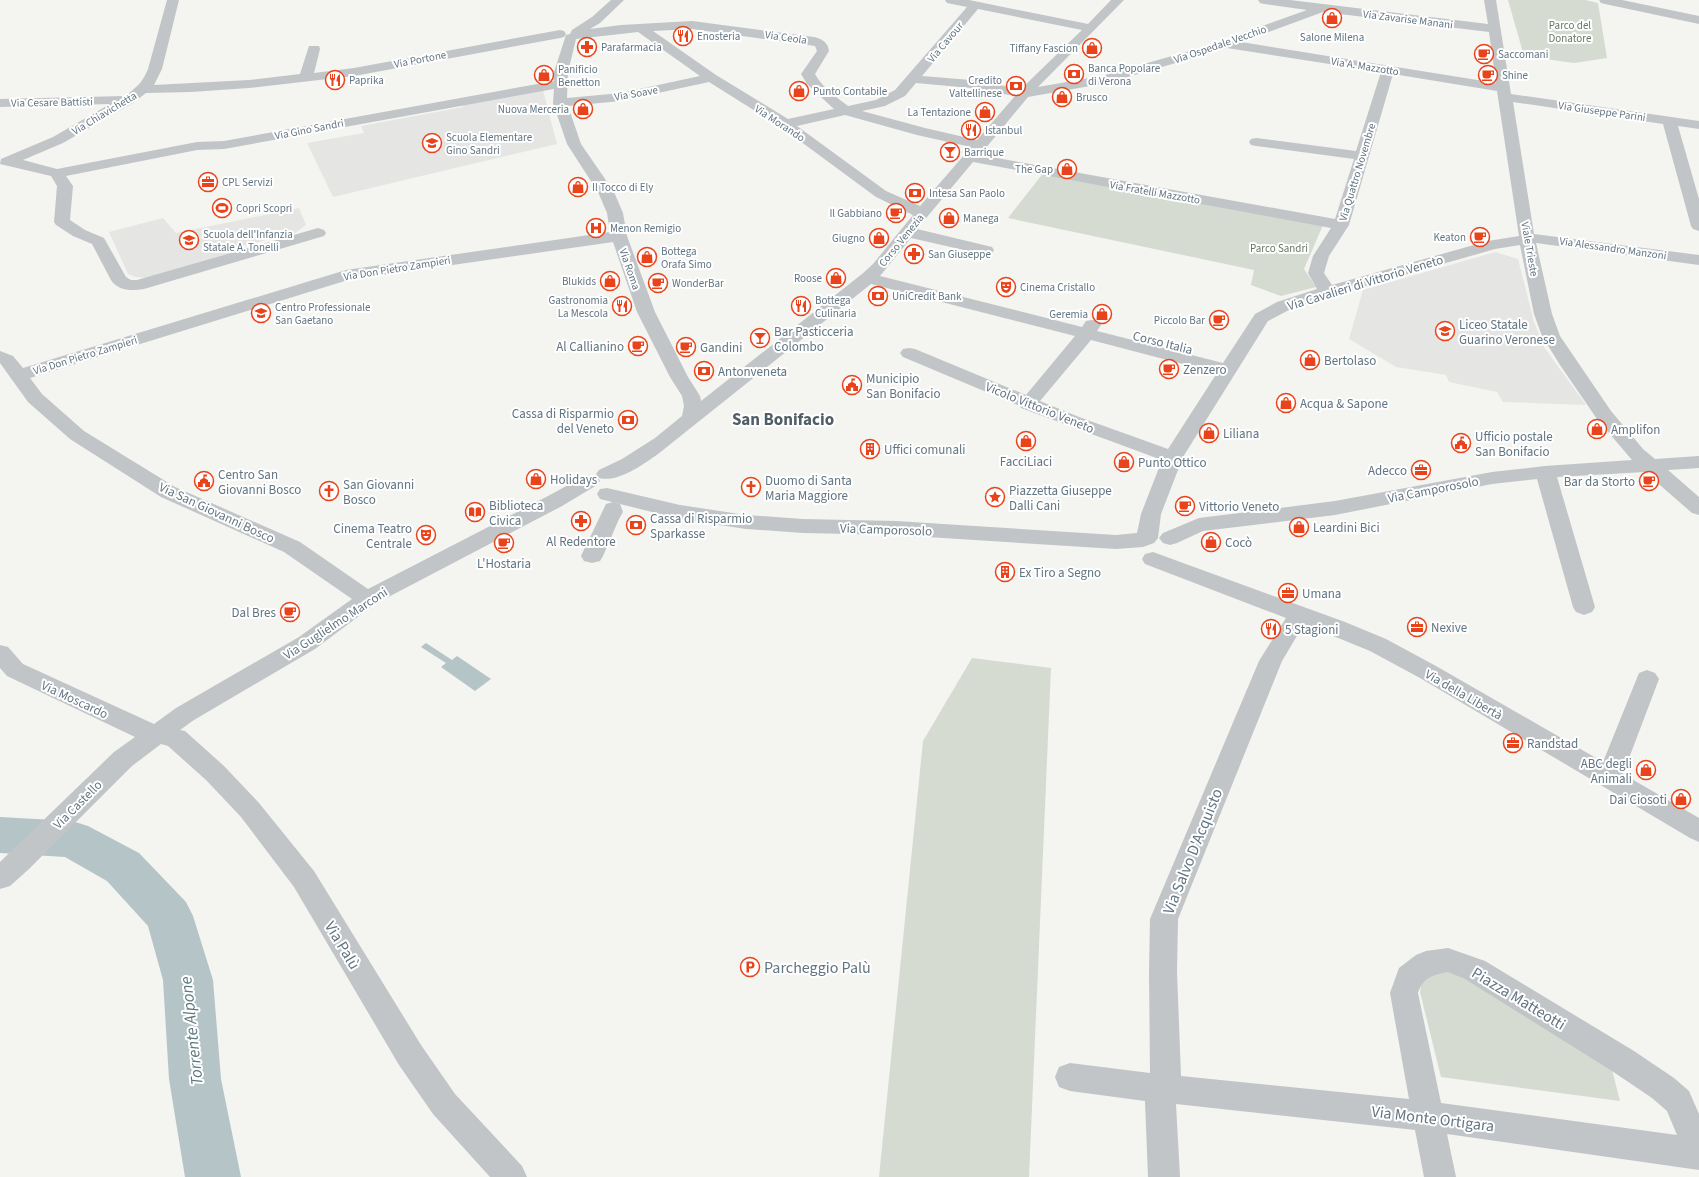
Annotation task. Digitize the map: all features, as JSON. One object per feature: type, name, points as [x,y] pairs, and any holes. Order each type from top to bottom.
[{"type":"street","name":"Via Chiavichetta","points":[[4,162],[58,140],[128,100],[143,89],[150,80],[155,69],[173,0]]},
{"type":"street","points":[[568,37],[592,23],[618,0]]},
{"type":"street","points":[[951,0],[1091,28]]},
{"type":"street","name":"Corso Venezia","points":[[608,489],[642,457],[668,438],[691,418],[874,273],[922,213],[1024,94],[1118,0]]},
{"type":"street","name":"Via Zavarise Manani","points":[[1264,0],[1494,28]]},
{"type":"street","name":"Viale Trieste","points":[[1490,0],[1527,239],[1543,314],[1551,336],[1569,365],[1604,415],[1636,452],[1699,508]]},
{"type":"street","points":[[1605,0],[1699,20]]},
{"type":"street","name":"Via Cavour","points":[[786,124],[880,103],[900,93],[914,79],[975,5]]},
{"type":"street","name":"Via Ospedale Vecchio","points":[[1024,94],[1102,80],[1209,50],[1322,8]]},
{"type":"street","name":"Via Ceola","points":[[592,23],[621,29]]},
{"type":"street","name":"Via Ceola","points":[[568,37],[621,29],[692,25],[814,41],[821,44],[823,51],[808,74],[817,86],[831,100],[846,111],[922,132],[980,145]]},
{"type":"street","name":"Via Morando","points":[[641,28],[711,78],[786,124],[881,194],[922,213]]},
{"type":"street","name":"Via Portone","points":[[143,89],[191,88],[306,78],[354,72],[534,38],[568,37]]},
{"type":"street","name":"Via Roma","points":[[568,37],[561,72],[560,103],[574,144],[606,192],[615,213],[619,236],[646,312],[678,377],[691,396],[693,406],[691,418]]},
{"type":"street","name":"Via A. Mazzotto","points":[[1227,43],[1388,70],[1505,92]]},
{"type":"street","points":[[306,78],[314,49]]},
{"type":"street","name":"Via Quattro Novembre","points":[[1328,291],[1316,273],[1320,256],[1341,225],[1388,70]]},
{"type":"street","name":"Via Soave","points":[[560,103],[621,97],[711,78]]},
{"type":"street","points":[[914,79],[971,84],[1024,94]]},
{"type":"street","name":"Via Gino Sandri","points":[[4,162],[57,173],[197,146],[224,145],[427,107],[561,84]]},
{"type":"street","name":"Via Giuseppe Parini","points":[[1505,92],[1699,125]]},
{"type":"street","name":"Via Cesare Battisti","points":[[2,104],[128,100]]},
{"type":"street","points":[[880,103],[887,123]]},
{"type":"street","points":[[1670,121],[1699,226]]},
{"type":"street","points":[[1256,142],[1361,156]]},
{"type":"street","name":"Via Fratelli Mazzotto","points":[[969,157],[1341,225]]},
{"type":"street","points":[[57,173],[65,186],[62,222],[79,233],[98,241],[118,280],[128,285],[138,285],[318,233]]},
{"type":"street","points":[[908,232],[986,250]]},
{"type":"street","name":"Via Don Pietro Zampieri","points":[[19,375],[346,274],[619,236]]},
{"type":"street","name":"Via Alessandro Manzoni","points":[[1527,239],[1537,238],[1699,260]]},
{"type":"street","name":"Via Cavalieri di Vittorio Veneto","points":[[1157,545],[1151,514],[1173,457],[1261,318],[1283,306],[1328,291],[1494,244],[1527,239]]},
{"type":"street","name":"Corso Italia","points":[[874,273],[1089,330],[1230,365]]},
{"type":"street","points":[[1028,404],[1089,330]]},
{"type":"street","name":"Vicolo Vittorio Veneto","points":[[909,353],[1028,404],[1173,457]]},
{"type":"street","name":"Via San Giovanni Bosco","points":[[0,356],[7,360],[35,398],[77,436],[168,492],[292,547],[367,600]]},
{"type":"street","name":"Via Camporosolo","points":[[608,489],[658,507],[746,522],[802,526],[896,528],[1157,545],[1200,525],[1335,508],[1477,481],[1545,472],[1699,462]]},
{"type":"street","points":[[1545,472],[1584,607]]},
{"type":"street","points":[[592,556],[609,517],[613,512],[608,489]]},
{"type":"street","name":"Via Guglielmo Marconi","points":[[157,733],[185,714],[308,643],[367,600],[539,509],[608,489]]},
{"type":"street","name":"Via della Libertà","points":[[1157,545],[1216,584],[1337,628],[1378,645],[1435,676],[1699,831]]},
{"type":"street","name":"Via Salvo D'Acquisto","points":[[1164,1177],[1160,1102],[1166,1089],[1163,972],[1164,919],[1271,661],[1298,614]]},
{"type":"street","name":"Via Moscardo","points":[[0,653],[15,670],[144,731],[157,733]]},
{"type":"street","points":[[1609,779],[1647,679]]},
{"type":"street","name":"Via Castello","points":[[0,878],[20,861],[93,787],[123,759],[157,733]]},
{"type":"street","name":"Via Palù","points":[[157,733],[176,738],[215,773],[250,810],[304,879],[406,1049],[444,1104],[511,1177]]},
{"type":"street","name":"Piazza Matteotti","points":[[1440,1177],[1404,993],[1409,977],[1426,964],[1448,960],[1475,970],[1623,1061],[1663,1088],[1678,1101],[1699,1150]]},
{"type":"street","name":"Via Monte Ortigara","points":[[1070,1077],[1166,1089],[1428,1116],[1699,1154]]},
{"type":"shaded area","name":"Scuola Elementare Gino Sandri","points":[[543,90],[557,144],[333,197],[307,143],[364,133],[361,126],[463,107],[461,103]]},
{"type":"shaded area","name":"Scuola dell'Infanzia Statale A. Tonelli","points":[[299,208],[306,225],[295,233],[238,247],[240,251],[147,278],[136,277],[128,274],[109,232],[163,218],[176,233]]},
{"type":"shaded area","name":"Liceo Statale Guarino Veronese","points":[[1495,252],[1518,259],[1534,322],[1544,347],[1586,405],[1503,402],[1497,392],[1449,382],[1446,375],[1396,367],[1349,339],[1363,290]]},
{"type":"shaded area","points":[[426,643],[452,660],[457,656],[491,679],[475,691],[441,667],[446,663],[421,647]]},
{"type":"green space","name":"Parco del Donatore","points":[[1508,0],[1585,0],[1598,3],[1607,58],[1574,63],[1524,56]]},
{"type":"green space","name":"Parco Sandri","points":[[1044,172],[1323,225],[1304,269],[1316,287],[1281,296],[1251,285],[1254,270],[1008,218]]},
{"type":"green space","points":[[972,658],[1051,668],[1029,1177],[879,1177],[923,741]]},
{"type":"green space","points":[[1453,970],[1611,1066],[1620,1101],[1441,1077],[1420,992],[1422,980],[1435,972]]},
{"type":"waterway","name":"Torrente Alpone","points":[[0,835],[72,839],[123,867],[169,916],[188,980],[195,1079],[213,1177]]},
{"type":"place","name":"Salone Milena","points":[[1332,18]]},
{"type":"place","name":"Enosteria","points":[[683,36]]},
{"type":"place","name":"Parafarmacia","points":[[587,47]]},
{"type":"place","name":"Tiffany Fascion","points":[[1092,48]]},
{"type":"place","name":"Saccomani","points":[[1484,54]]},
{"type":"place","name":"Banca Popolare di Verona","points":[[1074,74]]},
{"type":"place","name":"Panificio Benetton","points":[[544,75]]},
{"type":"place","name":"Shine","points":[[1488,75]]},
{"type":"place","name":"Paprika","points":[[335,80]]},
{"type":"place","name":"Credito Valtellinese","points":[[1016,86]]},
{"type":"place","name":"Punto Contabile","points":[[799,91]]},
{"type":"place","name":"Brusco","points":[[1062,97]]},
{"type":"place","name":"Nuova Merceria","points":[[583,109]]},
{"type":"place","name":"La Tentazione","points":[[985,112]]},
{"type":"place","name":"Istanbul","points":[[971,130]]},
{"type":"place","name":"Scuola Elementare Gino Sandri","points":[[432,143]]},
{"type":"place","name":"Barrique","points":[[950,152]]},
{"type":"place","name":"The Gap","points":[[1067,169]]},
{"type":"place","name":"CPL Servizi","points":[[208,182]]},
{"type":"place","name":"Il Tocco di Ely","points":[[578,187]]},
{"type":"place","name":"Intesa San Paolo","points":[[915,193]]},
{"type":"place","name":"Copri Scopri","points":[[222,208]]},
{"type":"place","name":"Il Gabbiano","points":[[896,213]]},
{"type":"place","name":"Manega","points":[[949,218]]},
{"type":"place","name":"Menon Remigio","points":[[596,228]]},
{"type":"place","name":"Keaton","points":[[1480,237]]},
{"type":"place","name":"Giugno","points":[[879,238]]},
{"type":"place","name":"Scuola dell'Infanzia Statale A. Tonelli","points":[[189,240]]},
{"type":"place","name":"San Giuseppe","points":[[914,254]]},
{"type":"place","name":"Bottega Orafa Simo","points":[[647,257]]},
{"type":"place","name":"Roose","points":[[836,278]]},
{"type":"place","name":"Blukids","points":[[610,281]]},
{"type":"place","name":"WonderBar","points":[[658,283]]},
{"type":"place","name":"Cinema Cristallo","points":[[1006,287]]},
{"type":"place","name":"UniCredit Bank","points":[[878,296]]},
{"type":"place","name":"Gastronomia La Mescola","points":[[622,306]]},
{"type":"place","name":"Bottega Culinaria","points":[[801,306]]},
{"type":"place","name":"Centro Professionale San Gaetano","points":[[261,313]]},
{"type":"place","name":"Geremia","points":[[1102,314]]},
{"type":"place","name":"Piccolo Bar","points":[[1219,320]]},
{"type":"place","name":"Liceo Statale Guarino Veronese","points":[[1445,331]]},
{"type":"place","name":"Bar Pasticceria Colombo","points":[[760,338]]},
{"type":"place","name":"Al Callianino","points":[[638,346]]},
{"type":"place","name":"Gandini","points":[[686,347]]},
{"type":"place","name":"Bertolaso","points":[[1310,360]]},
{"type":"place","name":"Zenzero","points":[[1169,369]]},
{"type":"place","name":"Antonveneta","points":[[704,371]]},
{"type":"place","name":"Municipio San Bonifacio","points":[[852,385]]},
{"type":"place","name":"Acqua & Sapone","points":[[1286,403]]},
{"type":"place","name":"Cassa di Risparmio del Veneto","points":[[628,420]]},
{"type":"place","name":"Amplifon","points":[[1597,429]]},
{"type":"place","name":"Liliana","points":[[1209,433]]},
{"type":"place","name":"FacciLiaci","points":[[1026,441]]},
{"type":"place","name":"Ufficio postale San Bonifacio","points":[[1461,443]]},
{"type":"place","name":"Uffici comunali","points":[[870,449]]},
{"type":"place","name":"Punto Ottico","points":[[1124,462]]},
{"type":"place","name":"Adecco","points":[[1421,470]]},
{"type":"place","name":"Holidays","points":[[536,479]]},
{"type":"place","name":"Centro San Giovanni Bosco","points":[[204,481]]},
{"type":"place","name":"Bar da Storto","points":[[1649,481]]},
{"type":"place","name":"Duomo di Santa Maria Maggiore","points":[[751,487]]},
{"type":"place","name":"San Giovanni Bosco","points":[[329,491]]},
{"type":"place","name":"Piazzetta Giuseppe Dalli Cani","points":[[995,497]]},
{"type":"place","name":"Vittorio Veneto","points":[[1185,506]]},
{"type":"place","name":"Biblioteca Civica","points":[[475,512]]},
{"type":"place","name":"Al Redentore","points":[[581,521]]},
{"type":"place","name":"Cassa di Risparmio Sparkasse","points":[[636,525]]},
{"type":"place","name":"Leardini Bici","points":[[1299,527]]},
{"type":"place","name":"Cinema Teatro Centrale","points":[[426,535]]},
{"type":"place","name":"Cocò","points":[[1211,542]]},
{"type":"place","name":"L'Hostaria","points":[[504,543]]},
{"type":"place","name":"Ex Tiro a Segno","points":[[1005,572]]},
{"type":"place","name":"Umana","points":[[1288,593]]},
{"type":"place","name":"Dal Bres","points":[[290,612]]},
{"type":"place","name":"Nexive","points":[[1417,627]]},
{"type":"place","name":"5 Stagioni","points":[[1271,629]]},
{"type":"place","name":"Randstad","points":[[1513,743]]},
{"type":"place","name":"ABC degli Animali","points":[[1646,770]]},
{"type":"place","name":"Dai Ciosoti","points":[[1681,799]]},
{"type":"place","name":"Parcheggio Palù","points":[[750,967]]},
{"type":"district","name":"San Bonifacio","points":[[783,419]]}]
